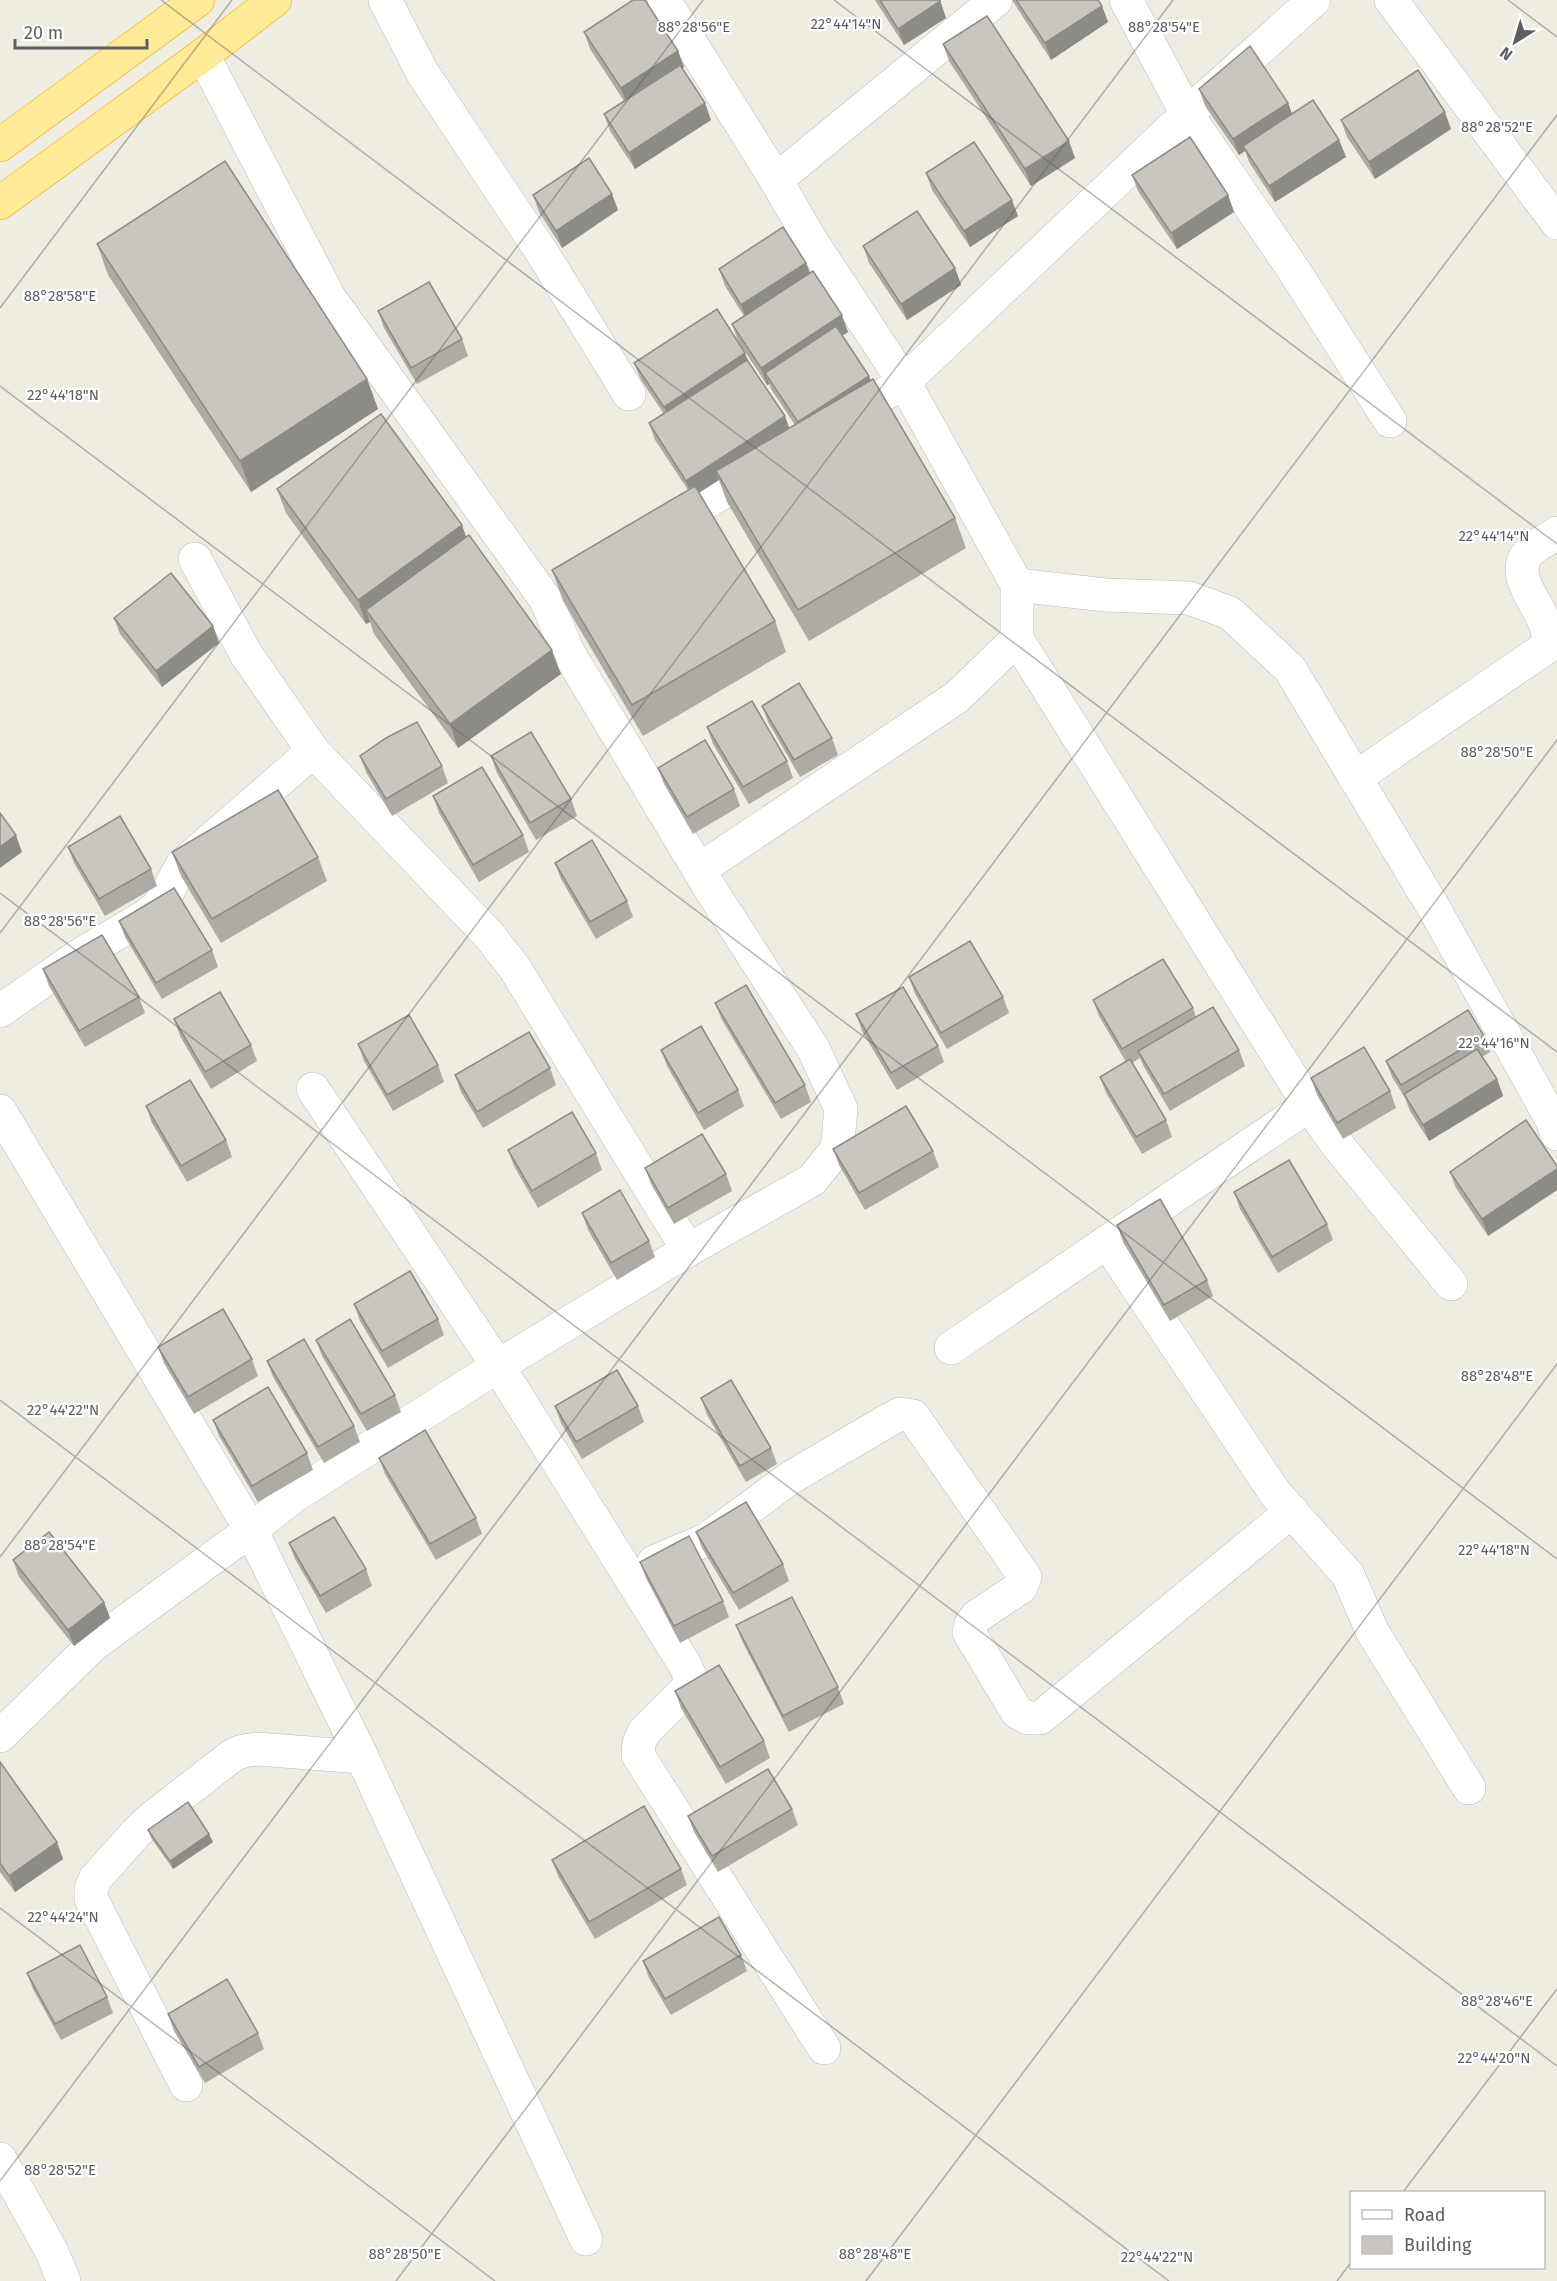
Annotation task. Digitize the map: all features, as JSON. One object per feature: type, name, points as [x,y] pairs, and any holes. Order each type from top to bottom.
[{"type":"highway","points":[[0,145],[198,0]]},
{"type":"highway","points":[[0,203],[275,0]]},
{"type":"street","points":[[385,0],[422,72],[543,254],[629,394]]},
{"type":"street","points":[[664,0],[810,238],[904,382],[1017,585],[1017,639],[1309,1105],[1335,1142],[1452,1284]]},
{"type":"street","points":[[776,180],[996,0]]},
{"type":"street","points":[[1126,0],[1186,114],[1293,269],[1390,421]]},
{"type":"street","points":[[864,407],[904,382],[1186,114],[1314,0]]},
{"type":"street","points":[[1391,0],[1557,223]]},
{"type":"street","points":[[0,1736],[93,1645],[294,1496],[498,1366],[688,1250],[812,1180],[837,1149],[841,1109],[814,1050],[711,890],[568,652],[557,594],[329,297],[203,55]]},
{"type":"street","points":[[639,544],[792,451]]},
{"type":"street","points":[[1355,778],[1547,648],[1552,639],[1552,628],[1522,574],[1523,563],[1530,551],[1557,533]]},
{"type":"street","points":[[195,559],[246,654],[313,751],[488,934],[514,966],[688,1250]]},
{"type":"street","points":[[1017,585],[1105,595],[1189,598],[1230,613],[1290,669],[1441,920],[1552,1120],[1557,1134]]},
{"type":"street","points":[[700,869],[957,697],[1017,639]]},
{"type":"street","points":[[0,1011],[80,955],[152,911],[166,895],[182,865],[313,751]]},
{"type":"street","points":[[313,1089],[498,1366],[690,1676],[688,1688],[644,1732],[639,1743],[638,1755],[824,2048]]},
{"type":"street","points":[[951,1348],[1309,1105]]},
{"type":"street","points":[[0,1111],[251,1530],[362,1756],[586,2240]]},
{"type":"street","points":[[1107,1242],[1275,1493],[1348,1575],[1372,1631],[1469,1788]]},
{"type":"street","points":[[627,1573],[706,1540],[790,1478],[900,1414],[913,1416],[1025,1577],[1021,1587],[976,1617],[969,1632],[1017,1712],[1028,1718],[1040,1718],[1292,1511]]},
{"type":"street","points":[[186,2085],[91,1898],[91,1889],[95,1880],[152,1818],[233,1755],[257,1749],[362,1756]]},
{"type":"street","points":[[0,2158],[51,2250],[64,2281]]},
{"type":"building","points":[[633,0],[645,0],[678,51],[621,88],[584,32]]},
{"type":"building","points":[[880,0],[940,0],[940,1],[898,29]]},
{"type":"building","points":[[1016,0],[1098,0],[1102,6],[1045,43]]},
{"type":"building","points":[[987,16],[1069,141],[1025,169],[943,44]]},
{"type":"building","points":[[1250,46],[1288,103],[1233,139],[1199,89]]},
{"type":"building","points":[[680,65],[705,103],[629,153],[604,114]]},
{"type":"building","points":[[1418,70],[1445,112],[1369,162],[1341,120]]},
{"type":"building","points":[[1313,100],[1339,140],[1269,186],[1243,146]]},
{"type":"building","points":[[1190,137],[1228,195],[1171,233],[1132,175]]},
{"type":"building","points":[[974,142],[1012,200],[964,231],[926,173]]},
{"type":"building","points":[[589,158],[612,194],[556,231],[533,195]]},
{"type":"building","points":[[225,161],[367,379],[240,461],[97,244]]},
{"type":"building","points":[[917,211],[955,268],[901,304],[863,246]]},
{"type":"building","points":[[783,227],[806,263],[741,305],[719,269]]},
{"type":"building","points":[[813,271],[842,315],[761,368],[732,324]]},
{"type":"building","points":[[429,282],[462,339],[411,368],[378,311]]},
{"type":"building","points":[[717,309],[745,353],[664,407],[634,363]]},
{"type":"building","points":[[836,326],[869,376],[798,422],[765,373]]},
{"type":"building","points":[[747,360],[785,416],[686,481],[649,423]]},
{"type":"building","points":[[873,379],[955,518],[798,610],[716,471]]},
{"type":"building","points":[[381,414],[462,525],[358,600],[277,489]]},
{"type":"building","points":[[695,486],[775,621],[632,705],[552,570]]},
{"type":"building","points":[[469,535],[552,650],[450,724],[366,610]]},
{"type":"building","points":[[171,573],[213,626],[156,671],[114,618]]},
{"type":"building","points":[[799,683],[832,738],[794,760],[762,706]]},
{"type":"building","points":[[752,701],[787,761],[743,787],[707,727]]},
{"type":"building","points":[[417,722],[442,766],[386,799],[360,756],[386,738]]},
{"type":"building","points":[[531,732],[571,799],[530,823],[491,756]]},
{"type":"building","points":[[705,740],[734,789],[687,817],[658,768]]},
{"type":"building","points":[[482,767],[523,835],[473,865],[433,796]]},
{"type":"building","points":[[278,790],[318,857],[212,919],[172,852]]},
{"type":"building","points":[[0,813],[16,835],[0,847]]},
{"type":"building","points":[[120,816],[151,869],[99,899],[68,847]]},
{"type":"building","points":[[592,840],[627,901],[590,922],[555,863]]},
{"type":"building","points":[[174,888],[212,950],[156,983],[119,921]]},
{"type":"building","points":[[102,935],[139,997],[79,1031],[43,969]]},
{"type":"building","points":[[970,941],[1003,997],[941,1033],[909,977]]},
{"type":"building","points":[[1163,959],[1193,1008],[1122,1049],[1093,1000]]},
{"type":"building","points":[[746,985],[805,1085],[775,1103],[715,1003]]},
{"type":"building","points":[[903,987],[938,1046],[891,1073],[856,1014]]},
{"type":"building","points":[[220,992],[251,1045],[205,1072],[174,1019]]},
{"type":"building","points":[[1213,1007],[1239,1050],[1164,1094],[1138,1051]]},
{"type":"building","points":[[1468,1010],[1484,1036],[1401,1085],[1386,1061]]},
{"type":"building","points":[[409,1015],[438,1065],[387,1095],[358,1044]]},
{"type":"building","points":[[701,1026],[738,1090],[698,1113],[661,1050]]},
{"type":"building","points":[[529,1032],[550,1068],[477,1112],[455,1075]]},
{"type":"building","points":[[1364,1047],[1390,1091],[1337,1123],[1311,1078]]},
{"type":"building","points":[[1477,1049],[1497,1079],[1423,1125],[1404,1094]]},
{"type":"building","points":[[1130,1059],[1166,1120],[1136,1137],[1100,1077]]},
{"type":"building","points":[[190,1080],[226,1140],[181,1166],[146,1106]]},
{"type":"building","points":[[906,1106],[933,1151],[859,1193],[833,1149]]},
{"type":"building","points":[[572,1112],[596,1153],[532,1191],[508,1150]]},
{"type":"building","points":[[1526,1120],[1557,1169],[1482,1219],[1450,1172]]},
{"type":"building","points":[[702,1134],[726,1174],[668,1208],[645,1168]]},
{"type":"building","points":[[1289,1160],[1327,1224],[1272,1257],[1234,1192]]},
{"type":"building","points":[[620,1190],[649,1241],[611,1263],[582,1213]]},
{"type":"building","points":[[1160,1199],[1207,1280],[1164,1305],[1117,1225]]},
{"type":"building","points":[[410,1271],[438,1319],[382,1351],[354,1304]]},
{"type":"building","points":[[223,1309],[252,1359],[188,1397],[158,1347]]},
{"type":"building","points":[[350,1319],[395,1395],[361,1414],[316,1340]]},
{"type":"building","points":[[304,1339],[354,1426],[318,1447],[267,1361]]},
{"type":"building","points":[[617,1370],[638,1406],[576,1442],[555,1406]]},
{"type":"building","points":[[731,1380],[771,1448],[740,1466],[701,1398]]},
{"type":"building","points":[[268,1387],[307,1453],[252,1486],[213,1420]]},
{"type":"building","points":[[425,1430],[476,1518],[430,1544],[379,1458]]},
{"type":"building","points":[[746,1502],[783,1564],[733,1593],[696,1532]]},
{"type":"building","points":[[334,1517],[366,1569],[320,1596],[289,1543]]},
{"type":"building","points":[[49,1532],[104,1602],[68,1630],[13,1560]]},
{"type":"building","points":[[689,1536],[723,1601],[674,1626],[640,1562]]},
{"type":"building","points":[[792,1597],[838,1687],[783,1716],[736,1625]]},
{"type":"building","points":[[719,1665],[764,1741],[720,1767],[675,1691]]},
{"type":"building","points":[[0,1762],[57,1842],[9,1876],[0,1863]]},
{"type":"building","points":[[768,1769],[792,1809],[712,1856],[688,1816]]},
{"type":"building","points":[[188,1802],[209,1834],[170,1861],[148,1830]]},
{"type":"building","points":[[644,1806],[681,1869],[589,1922],[552,1860]]},
{"type":"building","points":[[719,1917],[741,1955],[665,1999],[643,1961]]},
{"type":"building","points":[[80,1945],[107,1997],[55,2024],[27,1973]]},
{"type":"building","points":[[227,1979],[258,2033],[199,2067],[168,2014]]}]
